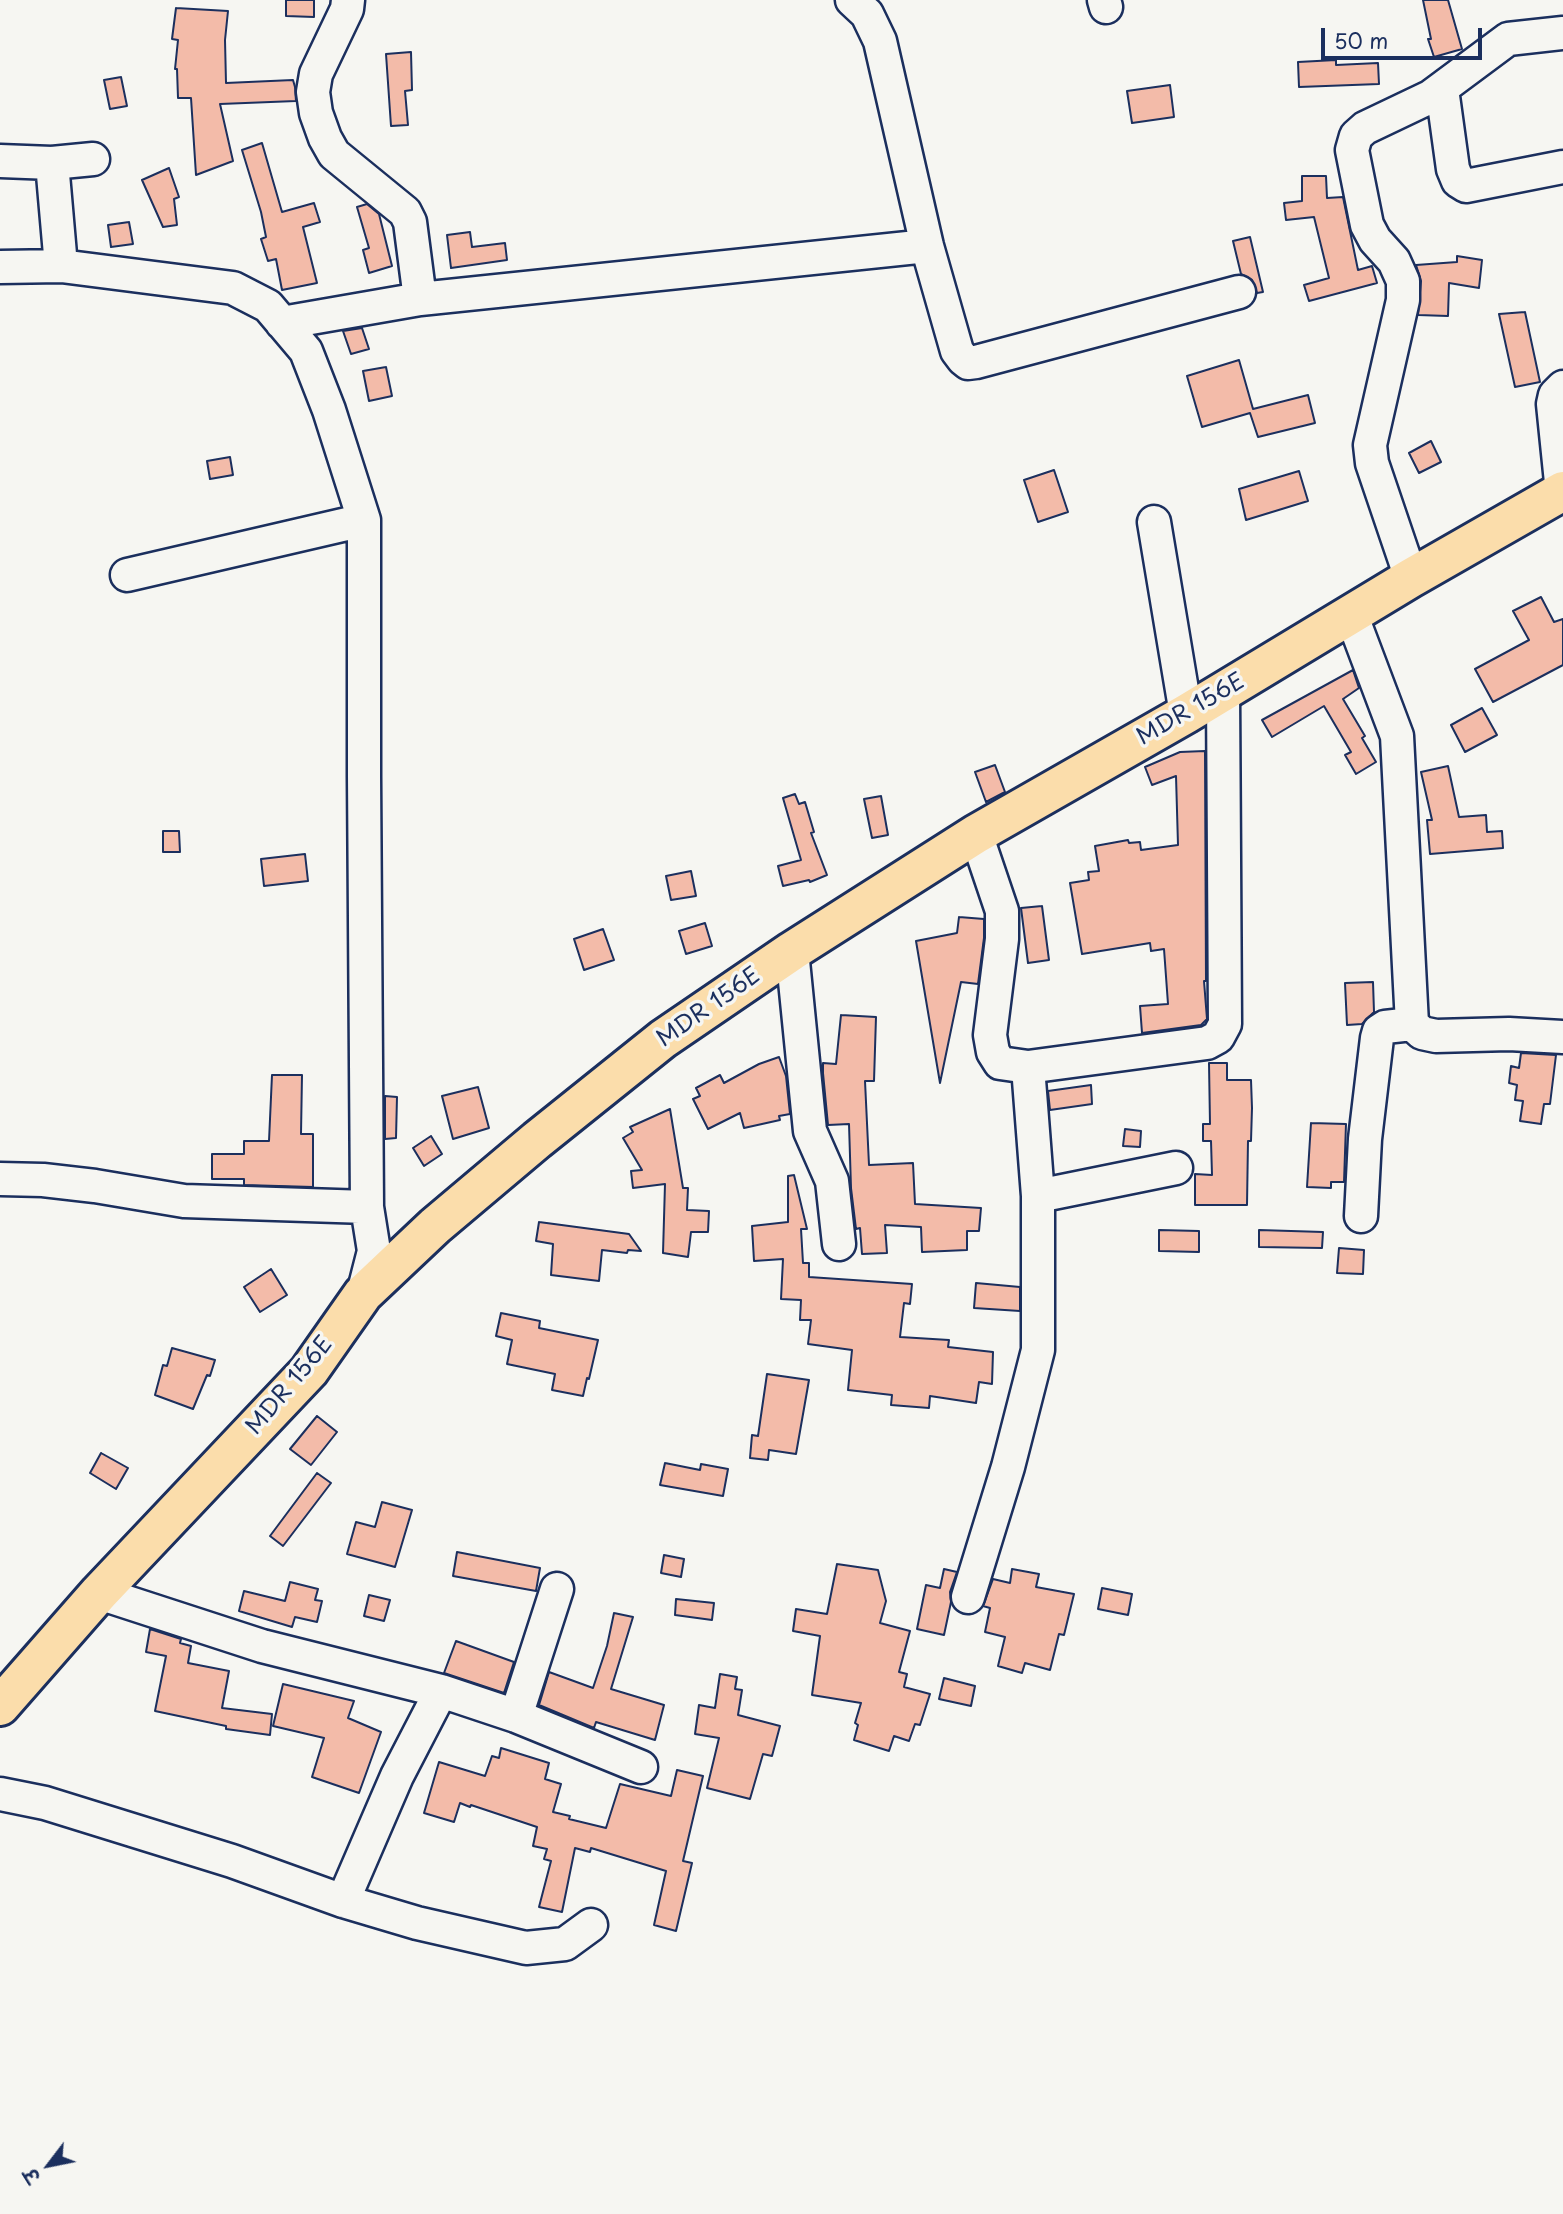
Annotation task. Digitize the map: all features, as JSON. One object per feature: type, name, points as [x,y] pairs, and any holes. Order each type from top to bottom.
[{"type":"main road","name":"MDR 156E","points":[[2,1702],[99,1593],[309,1371],[363,1294],[435,1226],[663,1039],[792,951],[976,834],[1186,714],[1411,578],[1562,491]]},
{"type":"street","points":[[348,0],[344,17],[316,75],[313,92],[316,113],[334,154],[405,212],[410,222],[420,299]]},
{"type":"street","points":[[852,0],[867,14],[880,41],[927,246],[957,351],[968,363],[1239,292]]},
{"type":"street","points":[[1411,578],[1375,471],[1370,445],[1403,300],[1403,281],[1394,261],[1375,240],[1367,225],[1352,150],[1356,136],[1365,128],[1442,89],[1508,39],[1563,33]]},
{"type":"street","points":[[1442,89],[1453,169],[1458,181],[1466,186],[1563,167]]},
{"type":"street","points":[[0,161],[52,163],[93,159]]},
{"type":"street","points":[[52,163],[61,266]]},
{"type":"street","points":[[282,323],[420,299],[927,246]]},
{"type":"street","points":[[0,267],[61,266],[233,288],[268,306],[306,351],[329,410],[365,520],[367,1207],[374,1251],[363,1294]]},
{"type":"street","points":[[1562,491],[1553,404],[1555,395],[1563,387]]},
{"type":"street","points":[[127,575],[365,520]]},
{"type":"street","points":[[1154,522],[1186,714]]},
{"type":"street","points":[[1351,614],[1397,736],[1412,1024],[1422,1033],[1436,1036],[1509,1034],[1563,1037]]},
{"type":"street","points":[[976,834],[1002,911],[1002,939],[990,1035],[993,1052],[1000,1063],[1028,1067],[1207,1043],[1218,1037],[1225,1024],[1223,692]]},
{"type":"street","points":[[792,951],[810,1131],[832,1181],[839,1244]]},
{"type":"street","points":[[1362,1216],[1365,1139],[1377,1038],[1379,1031],[1385,1027],[1412,1024]]},
{"type":"street","points":[[968,1597],[1008,1466],[1038,1350],[1038,1196],[1028,1067]]},
{"type":"street","points":[[1038,1196],[1176,1168]]},
{"type":"street","points":[[0,1179],[43,1180],[95,1186],[184,1201],[367,1207]]},
{"type":"street","points":[[516,1716],[557,1589]]},
{"type":"street","points":[[99,1593],[262,1646],[441,1691],[516,1716],[641,1767]]},
{"type":"street","points":[[343,1901],[397,1776],[441,1691]]},
{"type":"street","points":[[0,1794],[45,1803],[232,1861],[343,1901],[417,1923],[526,1948],[565,1944],[591,1925]]},
{"type":"building","points":[[286,0],[314,0],[314,17],[286,16]]},
{"type":"building","points":[[1423,0],[1448,0],[1462,49],[1434,57],[1428,39],[1431,39]]},
{"type":"building","points":[[176,8],[228,11],[225,40],[226,83],[293,80],[295,87],[296,101],[220,104],[233,161],[196,175],[191,98],[178,98],[175,69],[178,40],[172,39]]},
{"type":"building","points":[[411,52],[412,90],[405,91],[408,125],[391,126],[386,54]]},
{"type":"building","points":[[1336,60],[1336,65],[1378,63],[1379,84],[1299,87],[1298,62]]},
{"type":"building","points":[[121,77],[127,106],[110,109],[104,80]]},
{"type":"building","points":[[1170,85],[1174,117],[1132,123],[1127,91]]},
{"type":"building","points":[[262,143],[282,212],[314,203],[320,222],[303,227],[317,283],[282,290],[276,259],[268,261],[261,239],[266,237],[261,212],[242,150]]},
{"type":"building","points":[[169,168],[179,197],[174,199],[177,225],[163,227],[142,180]]},
{"type":"building","points":[[1302,176],[1326,176],[1327,198],[1343,197],[1358,270],[1372,266],[1377,283],[1309,301],[1304,285],[1329,278],[1314,217],[1286,220],[1284,203],[1302,201]]},
{"type":"building","points":[[367,204],[379,214],[392,266],[369,273],[363,250],[369,248],[357,207]]},
{"type":"building","points":[[129,222],[133,244],[111,247],[108,225]]},
{"type":"building","points":[[470,232],[472,247],[505,243],[507,260],[451,268],[447,235]]},
{"type":"building","points":[[1250,237],[1263,292],[1257,293],[1252,280],[1241,274],[1233,241]]},
{"type":"building","points":[[1457,256],[1482,260],[1479,288],[1449,283],[1448,316],[1418,315],[1421,281],[1416,265],[1457,262]]},
{"type":"building","points":[[1525,312],[1540,382],[1515,387],[1499,314]]},
{"type":"building","points":[[362,328],[369,349],[351,354],[343,331]]},
{"type":"building","points":[[1239,360],[1253,409],[1308,395],[1315,423],[1258,437],[1250,413],[1202,427],[1187,376]]},
{"type":"building","points":[[386,367],[392,396],[369,401],[363,371]]},
{"type":"building","points":[[1431,441],[1441,462],[1419,473],[1409,453]]},
{"type":"building","points":[[230,457],[233,475],[210,479],[207,461]]},
{"type":"building","points":[[1054,470],[1068,512],[1038,522],[1024,480]]},
{"type":"building","points":[[1299,471],[1308,501],[1246,520],[1239,489]]},
{"type":"building","points":[[1541,597],[1554,622],[1563,619],[1563,665],[1493,702],[1475,669],[1529,640],[1513,611]]},
{"type":"building","points":[[1353,670],[1359,688],[1343,699],[1365,736],[1362,738],[1376,762],[1356,774],[1345,755],[1351,752],[1324,706],[1272,737],[1262,720]]},
{"type":"building","points":[[1482,708],[1497,735],[1465,752],[1451,725]]},
{"type":"building","points":[[1205,751],[1204,981],[1207,1019],[1201,1025],[1142,1033],[1140,1006],[1168,1004],[1164,949],[1151,951],[1150,943],[1082,954],[1070,883],[1089,880],[1088,872],[1099,871],[1095,846],[1128,840],[1129,843],[1140,842],[1141,850],[1178,845],[1176,776],[1152,785],[1145,767],[1180,752]]},
{"type":"building","points":[[995,765],[1005,792],[986,802],[975,772]]},
{"type":"building","points":[[1448,766],[1459,817],[1486,815],[1487,832],[1502,831],[1503,848],[1430,854],[1427,820],[1432,820],[1421,772]]},
{"type":"building","points":[[795,794],[799,804],[805,802],[814,832],[811,833],[827,875],[810,882],[809,880],[783,886],[778,866],[801,860],[783,798]]},
{"type":"building","points":[[881,796],[888,835],[872,838],[864,799]]},
{"type":"building","points":[[163,831],[179,831],[180,852],[163,852]]},
{"type":"building","points":[[305,854],[308,881],[264,886],[261,859]]},
{"type":"building","points":[[691,871],[696,896],[671,900],[666,876]]},
{"type":"building","points":[[1042,906],[1049,960],[1028,963],[1021,908]]},
{"type":"building","points":[[959,917],[984,919],[984,938],[978,984],[961,982],[940,1083],[916,941],[957,933]]},
{"type":"building","points":[[705,923],[712,946],[686,954],[679,931]]},
{"type":"building","points":[[603,929],[614,960],[584,970],[574,939]]},
{"type":"building","points":[[1373,982],[1374,1012],[1362,1024],[1347,1025],[1345,983]]},
{"type":"building","points":[[841,1015],[876,1017],[874,1081],[865,1081],[869,1165],[913,1163],[915,1204],[981,1208],[979,1231],[967,1231],[967,1250],[922,1252],[921,1227],[885,1225],[887,1253],[862,1254],[860,1228],[856,1229],[851,1188],[849,1124],[828,1125],[823,1073],[823,1063],[836,1064]]},
{"type":"building","points":[[1521,1053],[1556,1055],[1550,1104],[1544,1104],[1541,1124],[1520,1121],[1523,1101],[1515,1100],[1517,1085],[1509,1083],[1511,1066],[1519,1068]]},
{"type":"building","points":[[779,1057],[786,1076],[790,1114],[779,1116],[780,1120],[744,1128],[740,1113],[708,1129],[693,1099],[700,1096],[696,1088],[720,1075],[724,1083],[759,1064]]},
{"type":"building","points":[[1209,1063],[1227,1063],[1227,1080],[1251,1080],[1247,1205],[1195,1205],[1195,1174],[1212,1175],[1211,1141],[1203,1141],[1203,1124],[1210,1124]]},
{"type":"building","points":[[272,1075],[302,1075],[301,1134],[313,1134],[313,1187],[244,1185],[244,1179],[212,1179],[212,1154],[244,1154],[244,1141],[269,1141]]},
{"type":"building","points":[[1091,1085],[1092,1104],[1050,1110],[1048,1091]]},
{"type":"building","points":[[478,1087],[489,1128],[453,1139],[442,1096]]},
{"type":"building","points":[[385,1096],[397,1097],[396,1138],[385,1139]]},
{"type":"building","points":[[670,1109],[683,1188],[688,1188],[687,1210],[709,1211],[708,1232],[691,1232],[688,1257],[663,1253],[665,1184],[633,1188],[631,1171],[642,1170],[623,1138],[633,1132],[630,1127]]},
{"type":"building","points":[[1311,1123],[1346,1124],[1344,1182],[1331,1182],[1331,1188],[1307,1187]]},
{"type":"building","points":[[1125,1129],[1141,1131],[1140,1147],[1123,1146]]},
{"type":"building","points":[[431,1136],[442,1154],[424,1166],[413,1148]]},
{"type":"building","points":[[794,1175],[807,1229],[801,1229],[803,1263],[809,1263],[809,1277],[912,1284],[910,1304],[904,1303],[900,1337],[949,1340],[948,1347],[993,1352],[992,1384],[979,1382],[976,1403],[930,1396],[929,1408],[891,1405],[892,1395],[848,1390],[852,1350],[808,1344],[811,1320],[800,1320],[801,1300],[781,1299],[783,1259],[754,1261],[752,1226],[788,1222],[788,1176]]},
{"type":"building","points":[[539,1222],[629,1234],[641,1251],[628,1250],[627,1253],[602,1250],[599,1281],[551,1275],[553,1244],[536,1241]]},
{"type":"building","points":[[1159,1230],[1199,1231],[1199,1252],[1159,1251]]},
{"type":"building","points":[[1259,1230],[1323,1232],[1322,1248],[1259,1247]]},
{"type":"building","points":[[1339,1248],[1364,1250],[1363,1274],[1337,1273]]},
{"type":"building","points":[[271,1269],[287,1295],[260,1312],[244,1287]]},
{"type":"building","points":[[976,1283],[1020,1287],[1020,1311],[974,1308]]},
{"type":"building","points":[[501,1313],[540,1321],[539,1328],[598,1340],[583,1396],[552,1390],[555,1374],[507,1364],[512,1340],[496,1336]]},
{"type":"building","points":[[172,1348],[215,1360],[193,1409],[155,1395],[163,1365],[167,1366]]},
{"type":"building","points":[[767,1374],[809,1380],[796,1454],[769,1450],[768,1460],[750,1458],[752,1435],[758,1436]]},
{"type":"building","points":[[317,1416],[337,1432],[311,1465],[290,1449]]},
{"type":"building","points":[[101,1453],[128,1468],[116,1489],[90,1473]]},
{"type":"building","points":[[665,1463],[700,1470],[701,1464],[728,1469],[723,1496],[660,1485]]},
{"type":"building","points":[[317,1473],[331,1483],[283,1546],[270,1536]]},
{"type":"building","points":[[382,1502],[412,1510],[395,1567],[347,1554],[356,1522],[375,1527]]},
{"type":"building","points":[[457,1552],[540,1568],[536,1591],[453,1576]]},
{"type":"building","points":[[664,1555],[684,1559],[681,1577],[661,1573]]},
{"type":"building","points":[[837,1564],[878,1570],[886,1601],[880,1623],[910,1631],[899,1672],[907,1674],[904,1687],[930,1694],[920,1725],[915,1724],[909,1741],[894,1736],[889,1751],[854,1740],[858,1725],[855,1723],[861,1703],[812,1695],[820,1636],[793,1631],[796,1609],[827,1614]]},
{"type":"building","points":[[944,1569],[957,1572],[950,1592],[951,1602],[944,1635],[917,1629],[926,1585],[940,1588]]},
{"type":"building","points":[[1012,1569],[1039,1574],[1036,1587],[1074,1594],[1064,1635],[1059,1634],[1050,1670],[1025,1663],[1022,1673],[998,1666],[1005,1637],[985,1632],[990,1608],[983,1606],[993,1579],[1010,1583]]},
{"type":"building","points":[[290,1582],[318,1589],[315,1600],[322,1601],[317,1622],[295,1617],[292,1627],[239,1611],[244,1591],[285,1601]]},
{"type":"building","points":[[1102,1588],[1132,1594],[1128,1615],[1098,1609]]},
{"type":"building","points":[[369,1595],[390,1600],[384,1621],[364,1616]]},
{"type":"building","points":[[676,1599],[714,1603],[712,1620],[675,1615]]},
{"type":"building","points":[[614,1613],[633,1617],[611,1689],[664,1705],[655,1740],[596,1722],[594,1728],[539,1705],[549,1672],[593,1688],[607,1646]]},
{"type":"building","points":[[150,1629],[181,1639],[180,1643],[191,1646],[188,1663],[229,1671],[222,1708],[272,1714],[270,1735],[226,1729],[226,1726],[155,1711],[166,1656],[146,1652]]},
{"type":"building","points":[[456,1641],[514,1662],[504,1693],[444,1673]]},
{"type":"building","points":[[720,1674],[737,1677],[735,1689],[742,1690],[738,1715],[780,1726],[772,1756],[763,1754],[750,1799],[707,1788],[719,1738],[695,1734],[699,1705],[715,1708]]},
{"type":"building","points":[[944,1678],[975,1686],[971,1706],[939,1699]]},
{"type":"building","points":[[283,1684],[354,1701],[348,1718],[381,1732],[359,1793],[312,1777],[324,1738],[273,1726]]},
{"type":"building","points":[[501,1748],[549,1763],[545,1779],[561,1784],[553,1812],[606,1828],[620,1784],[671,1796],[677,1770],[703,1776],[683,1861],[692,1863],[676,1931],[654,1925],[666,1871],[591,1848],[590,1852],[575,1848],[562,1912],[539,1907],[551,1861],[544,1859],[547,1849],[533,1846],[537,1827],[460,1803],[454,1822],[424,1813],[439,1762],[485,1776],[492,1756],[499,1758]]}]
